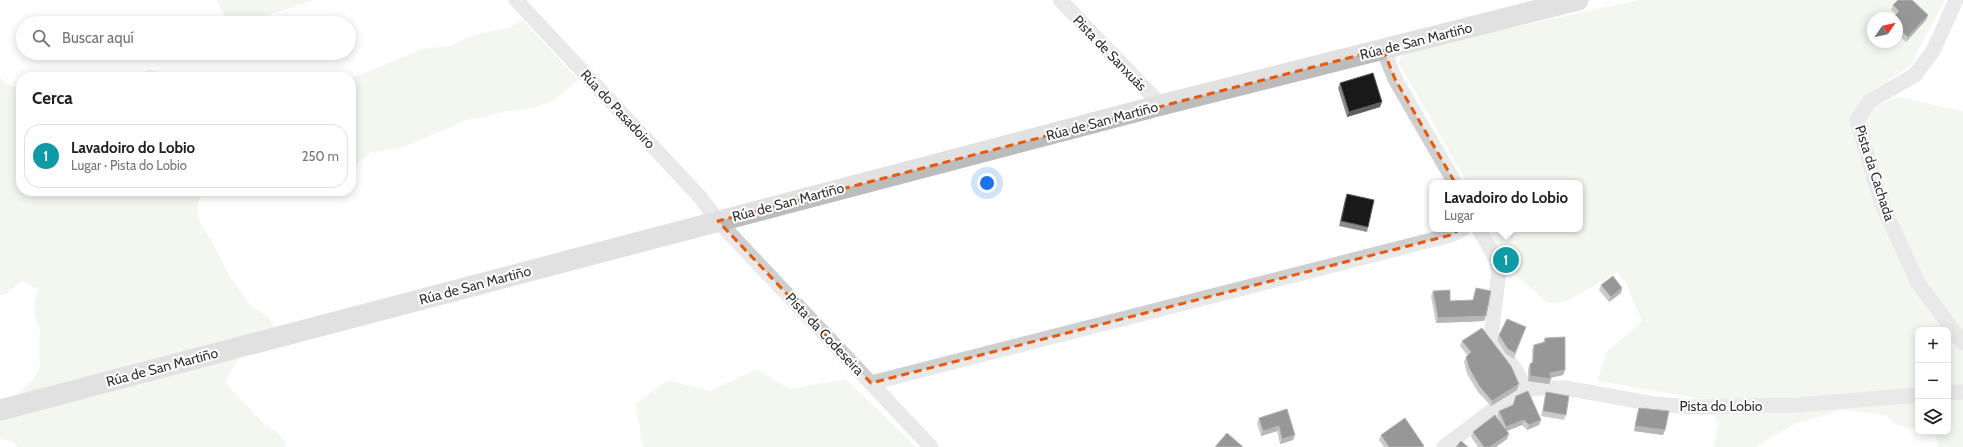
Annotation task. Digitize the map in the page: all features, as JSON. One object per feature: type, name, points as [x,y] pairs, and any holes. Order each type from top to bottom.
[{"type":"street","name":"Rúa do Pasadoiro","points":[[516,0],[700,197],[718,221]]},
{"type":"street","name":"Pista de Sanxuás","points":[[1060,0],[1161,105]]},
{"type":"street","name":"Rúa de San Martiño","points":[[0,410],[1161,105],[1578,0]]},
{"type":"street","name":"Pista da Cachada","points":[[1956,0],[1933,51],[1915,75],[1870,101],[1857,120],[1881,202],[1918,283],[1963,343]]},
{"type":"street","points":[[1383,49],[1395,79],[1453,180]]},
{"type":"street","name":"Pista da Codeseira","points":[[718,221],[931,447]]},
{"type":"street","points":[[871,383],[1450,235],[1456,232]]},
{"type":"street","points":[[1481,232],[1496,259],[1499,271],[1491,336],[1517,372],[1526,390]]},
{"type":"street","name":"Pista do Lobio","points":[[1444,447],[1490,412],[1526,390],[1542,388],[1566,388],[1654,404],[1696,407],[1798,405],[1915,395]]},
{"type":"street","points":[[1951,393],[1963,392]]},
{"type":"highlighted area","points":[[1383,49],[1395,79],[1465,200],[1473,221],[1451,235],[871,383],[718,221]]},
{"type":"shaded area","points":[[216,0],[315,0],[264,16],[225,16]]},
{"type":"shaded area","points":[[1639,0],[1945,0],[1910,66],[1865,96],[1855,115],[1898,97],[1963,111],[1963,447],[1938,447],[1936,435],[1951,435],[1951,327],[1915,327],[1915,429],[1897,425],[1886,415],[1842,410],[1797,423],[1755,447],[1713,447],[1719,424],[1703,399],[1597,381],[1608,351],[1642,321],[1626,283],[1618,272],[1565,302],[1548,303],[1508,268],[1490,232],[1583,232],[1583,180],[1465,180],[1399,63],[1404,51]]},
{"type":"shaded area","points":[[523,20],[578,80],[553,101],[530,109],[504,111],[489,116],[467,120],[401,148],[371,152],[356,165],[356,77],[422,49],[450,46],[471,36],[511,27]]},
{"type":"shaded area","points":[[150,69],[158,72],[143,72]]},
{"type":"shaded area","points":[[0,77],[6,84],[16,87],[16,196],[201,196],[197,206],[199,221],[212,242],[230,277],[253,308],[268,316],[274,326],[272,332],[242,345],[237,361],[225,382],[266,426],[276,431],[285,441],[286,447],[18,447],[12,442],[0,438],[0,401],[18,394],[34,379],[40,365],[40,331],[34,307],[38,289],[22,281],[8,293],[0,295]]},
{"type":"shaded area","points":[[757,369],[790,389],[846,379],[916,447],[644,447],[635,404],[668,380],[710,391]]},
{"type":"building","points":[[1898,0],[1912,0],[1928,15],[1908,37],[1903,33],[1903,12],[1898,12],[1899,11],[1893,5]]},
{"type":"building","points":[[1373,73],[1382,102],[1349,112],[1340,83]]},
{"type":"building","points":[[1347,194],[1374,200],[1368,227],[1341,221]]},
{"type":"building","points":[[1509,255],[1511,258],[1504,261],[1503,257]]},
{"type":"building","points":[[1613,276],[1622,288],[1611,297],[1601,285]]},
{"type":"building","points":[[1476,288],[1491,291],[1486,316],[1438,318],[1433,291],[1450,290],[1450,301],[1473,300]]},
{"type":"building","points":[[1507,319],[1526,327],[1515,353],[1508,349],[1499,335]]},
{"type":"building","points":[[1482,328],[1511,366],[1519,384],[1492,401],[1480,387],[1469,368],[1466,357],[1471,352],[1462,341]]},
{"type":"building","points":[[1565,337],[1565,370],[1550,373],[1551,379],[1530,376],[1530,364],[1533,362],[1534,345],[1545,342],[1545,338]]},
{"type":"building","points":[[1528,391],[1541,420],[1529,425],[1524,420],[1506,427],[1499,411],[1513,405],[1516,396]]},
{"type":"building","points":[[1546,392],[1569,396],[1566,415],[1543,411]]},
{"type":"building","points":[[1639,408],[1669,411],[1665,430],[1635,426]]},
{"type":"building","points":[[1287,409],[1295,435],[1282,439],[1279,426],[1263,431],[1259,418]]},
{"type":"building","points":[[1495,415],[1509,434],[1490,447],[1484,447],[1473,432]]},
{"type":"building","points":[[1405,418],[1424,446],[1389,447],[1381,435]]},
{"type":"building","points":[[1227,433],[1243,447],[1215,447]]},
{"type":"building","points":[[1461,441],[1468,447],[1456,447]]},
{"type":"place","name":"Lavadoiro do Lobio","points":[[1506,260]]}]
